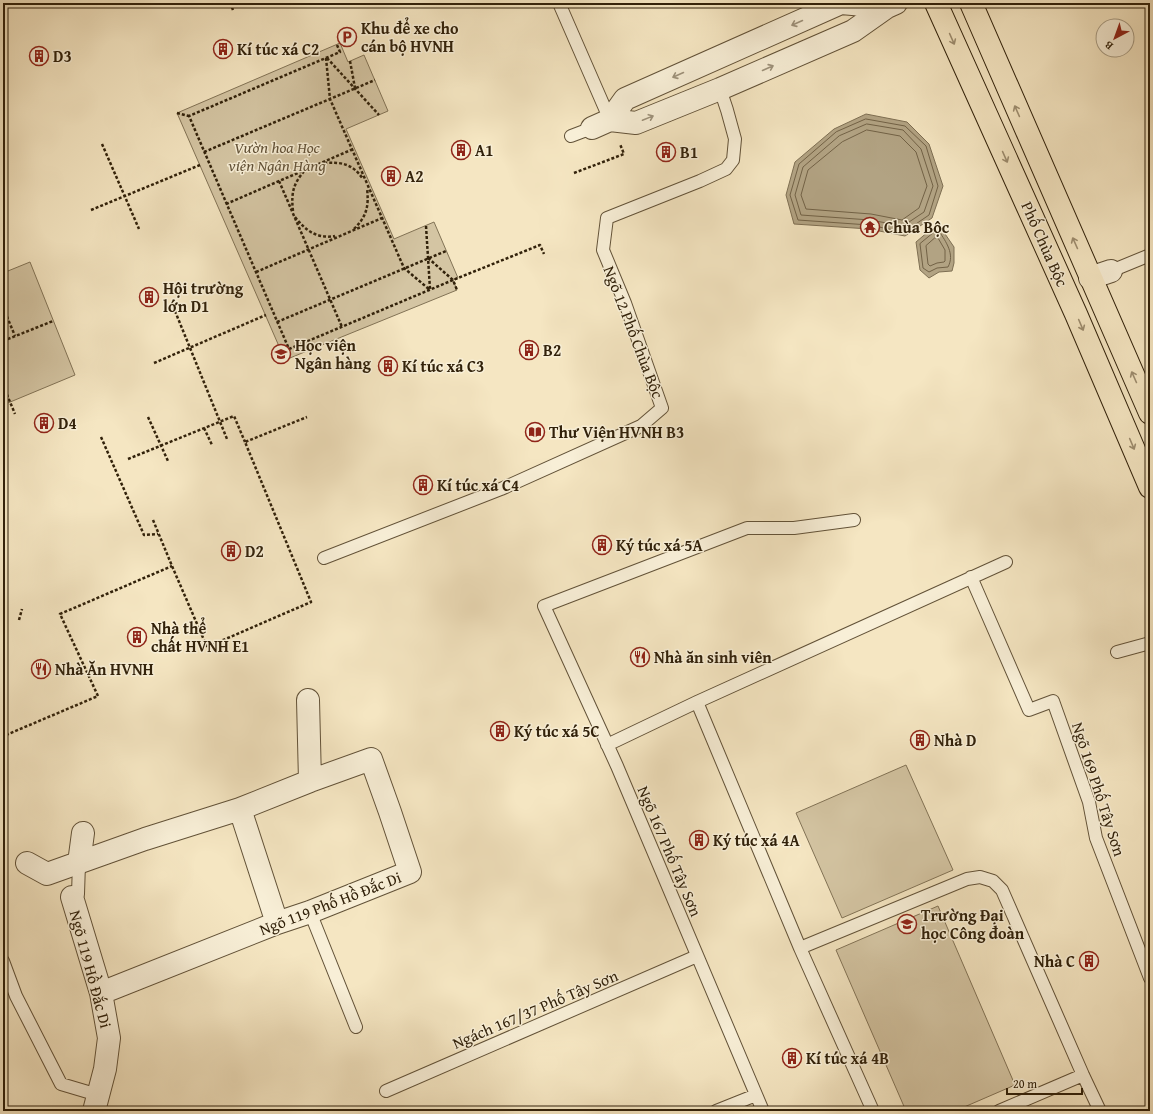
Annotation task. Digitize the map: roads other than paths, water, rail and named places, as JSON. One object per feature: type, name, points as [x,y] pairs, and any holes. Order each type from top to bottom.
[{"type":"main road","name":"Phố Chùa Bộc","points":[[936,3],[1076,314],[1150,487]]},
{"type":"main road","name":"Phố Chùa Bộc","points":[[970,3],[1150,413]]},
{"type":"street","points":[[601,124],[625,99],[841,3],[892,5]]},
{"type":"street","points":[[601,124],[636,123],[720,89],[853,31],[892,5]]},
{"type":"street","name":"Ngõ 12 Phố Chùa Bộc","points":[[707,62],[720,89]]},
{"type":"street","points":[[1090,278],[1111,272]]},
{"type":"street","points":[[27,863],[47,874],[145,839],[240,809],[310,781],[308,700]]},
{"type":"street","name":"Ngõ 119 Phố Hồ Đắc Di","points":[[101,993],[410,872],[370,759],[310,781]]},
{"type":"street","points":[[240,809],[277,923]]},
{"type":"street","points":[[79,863],[83,833]]},
{"type":"street","name":"Ngõ 119 Hồ Đắc Di","points":[[72,897],[101,993],[109,1038],[105,1069],[96,1103]]},
{"type":"lane","points":[[559,3],[601,124],[572,136]]},
{"type":"lane","name":"Ngõ 12 Phố Chùa Bộc","points":[[324,558],[501,489],[641,426],[662,408],[625,303],[603,250],[606,218],[700,181],[726,169],[733,160],[735,139],[720,89]]},
{"type":"lane","points":[[1111,272],[1150,255]]},
{"type":"lane","name":"Ngõ 167 Phố Tây Sơn","points":[[763,1111],[607,745],[544,606],[747,528],[794,528],[854,520]]},
{"type":"lane","points":[[607,745],[697,702],[1006,562]]},
{"type":"lane","name":"Ngõ 169 Phố Tây Sơn","points":[[971,577],[1029,710],[1053,701],[1089,802],[1096,838],[1150,978]]},
{"type":"lane","points":[[1117,652],[1150,643]]},
{"type":"lane","points":[[697,702],[800,948],[872,1111]]},
{"type":"lane","points":[[72,897],[78,894],[79,863]]},
{"type":"lane","points":[[800,948],[967,879],[980,877],[993,881],[1002,890],[1100,1111]]},
{"type":"lane","points":[[310,912],[356,1027]]},
{"type":"lane","name":"Ngách 167/37 Phố Tây Sơn","points":[[386,1091],[697,956]]},
{"type":"lane","points":[[3,960],[16,996],[60,1084],[96,1103]]},
{"type":"lane","points":[[999,1111],[1083,1075]]},
{"type":"lane","points":[[716,1111],[756,1095]]},
{"type":"water","points":[[866,114],[907,122],[929,144],[943,186],[932,218],[905,236],[869,229],[794,224],[786,195],[795,162],[834,129]]},
{"type":"water","points":[[936,225],[941,228],[954,247],[954,263],[952,271],[939,272],[929,278],[920,270],[916,242]]},
{"type":"place","name":"Khu để xe cho cán bộ HVNH","points":[[347,37]]},
{"type":"place","name":"Kí túc xá C2","points":[[223,49]]},
{"type":"place","name":"D3","points":[[39,56]]},
{"type":"place","name":"A1","points":[[461,150]]},
{"type":"place","name":"B1","points":[[666,152]]},
{"type":"place","name":"A2","points":[[391,176]]},
{"type":"place","name":"Chùa Bộc","points":[[870,227]]},
{"type":"place","name":"Hội trường lớn D1","points":[[149,297]]},
{"type":"place","name":"B2","points":[[529,350]]},
{"type":"place","name":"Học viện Ngân hàng","points":[[281,354]]},
{"type":"place","name":"Kí túc xá C3","points":[[388,366]]},
{"type":"place","name":"D4","points":[[44,423]]},
{"type":"place","name":"Thư Viện HVNH B3","points":[[535,432]]},
{"type":"place","name":"Kí túc xá C4","points":[[423,485]]},
{"type":"place","name":"Ký túc xá 5A","points":[[602,545]]},
{"type":"place","name":"D2","points":[[231,551]]},
{"type":"place","name":"Nhà thể chất HVNH E1","points":[[137,637]]},
{"type":"place","name":"Nhà ăn sinh viên","points":[[640,657]]},
{"type":"place","name":"Nhà Ăn HVNH","points":[[41,669]]},
{"type":"place","name":"Ký túc xá 5C","points":[[500,731]]},
{"type":"place","name":"Nhà D","points":[[920,740]]},
{"type":"place","name":"Ký túc xá 4A","points":[[699,840]]},
{"type":"place","name":"Trường Đại học Công đoàn","points":[[907,924]]},
{"type":"place","name":"Nhà C","points":[[1089,961]]},
{"type":"place","name":"Kí túc xá 4B","points":[[792,1058]]},
{"type":"park label","name":"Vườn hoa Học viện Ngân Hàng","points":[[277,156]]}]
